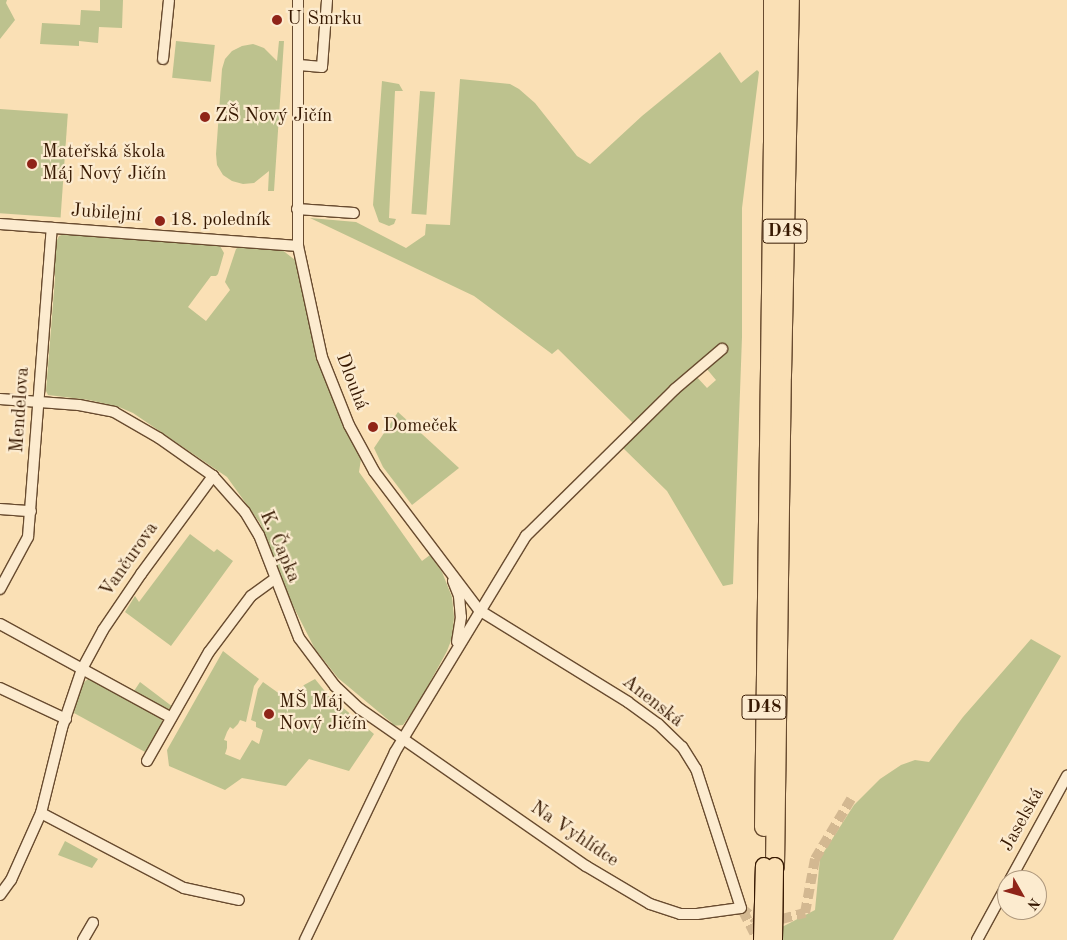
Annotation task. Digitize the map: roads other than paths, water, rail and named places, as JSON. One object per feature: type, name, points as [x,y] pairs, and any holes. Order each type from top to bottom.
[{"type":"highway","name":"D48","points":[[769,866],[773,0]]},
{"type":"highway","name":"D48","points":[[769,866],[790,0]]},
{"type":"highway","points":[[762,940],[769,866]]},
{"type":"highway","points":[[769,866],[774,940]]},
{"type":"street","points":[[164,59],[168,0]]},
{"type":"street","name":"Dlouhá","points":[[298,0],[298,246],[322,357],[350,425],[374,471],[479,610]]},
{"type":"street","points":[[299,65],[322,67],[327,0]]},
{"type":"street","points":[[297,209],[354,213]]},
{"type":"street","name":"Jubilejní","points":[[0,224],[298,246]]},
{"type":"street","name":"Mendelova","points":[[0,588],[28,537],[40,402],[52,228]]},
{"type":"street","points":[[305,940],[402,740],[479,610],[526,536],[676,389],[722,350]]},
{"type":"street","name":"K. Čapka","points":[[0,400],[79,405],[114,412],[136,422],[213,476],[245,512],[259,535],[274,579],[299,638],[312,658],[335,686],[360,709],[402,740]]},
{"type":"street","name":"Vančurova","points":[[0,894],[11,880],[41,813],[66,719],[82,669],[103,630],[141,574],[213,476]]},
{"type":"street","points":[[0,509],[31,512]]},
{"type":"street","name":"Dlouhá","points":[[448,568],[459,596],[461,617],[458,640],[453,654]]},
{"type":"street","points":[[147,761],[208,652],[251,596],[274,579]]},
{"type":"street","name":"Anenská","points":[[479,610],[628,702],[658,724],[682,747],[696,769],[741,908]]},
{"type":"street","points":[[0,624],[82,669],[173,713]]},
{"type":"street","points":[[0,688],[66,719]]},
{"type":"street","name":"Na Vyhlídce","points":[[402,740],[586,866],[650,904],[680,914],[697,914],[741,908]]},
{"type":"street","name":"Jaselská","points":[[1015,870],[1067,776]]},
{"type":"street","points":[[41,813],[184,888],[239,900]]},
{"type":"street","points":[[977,940],[997,903]]},
{"type":"street","points":[[83,940],[93,922]]},
{"type":"tunnel","points":[[741,908],[755,919],[782,919],[805,913],[815,859],[851,799]]},
{"type":"tunnel","points":[[743,911],[758,940]]},
{"type":"place","name":"U Smrku","points":[[277,20]]},
{"type":"place","name":"ZŠ Nový Jičín","points":[[205,117]]},
{"type":"place","name":"Mateřská škola Máj Nový Jičín","points":[[32,164]]},
{"type":"place","name":"18. poledník","points":[[160,221]]},
{"type":"place","name":"Domeček","points":[[373,427]]},
{"type":"place","name":"MŠ Máj Nový Jičín","points":[[269,714]]}]
